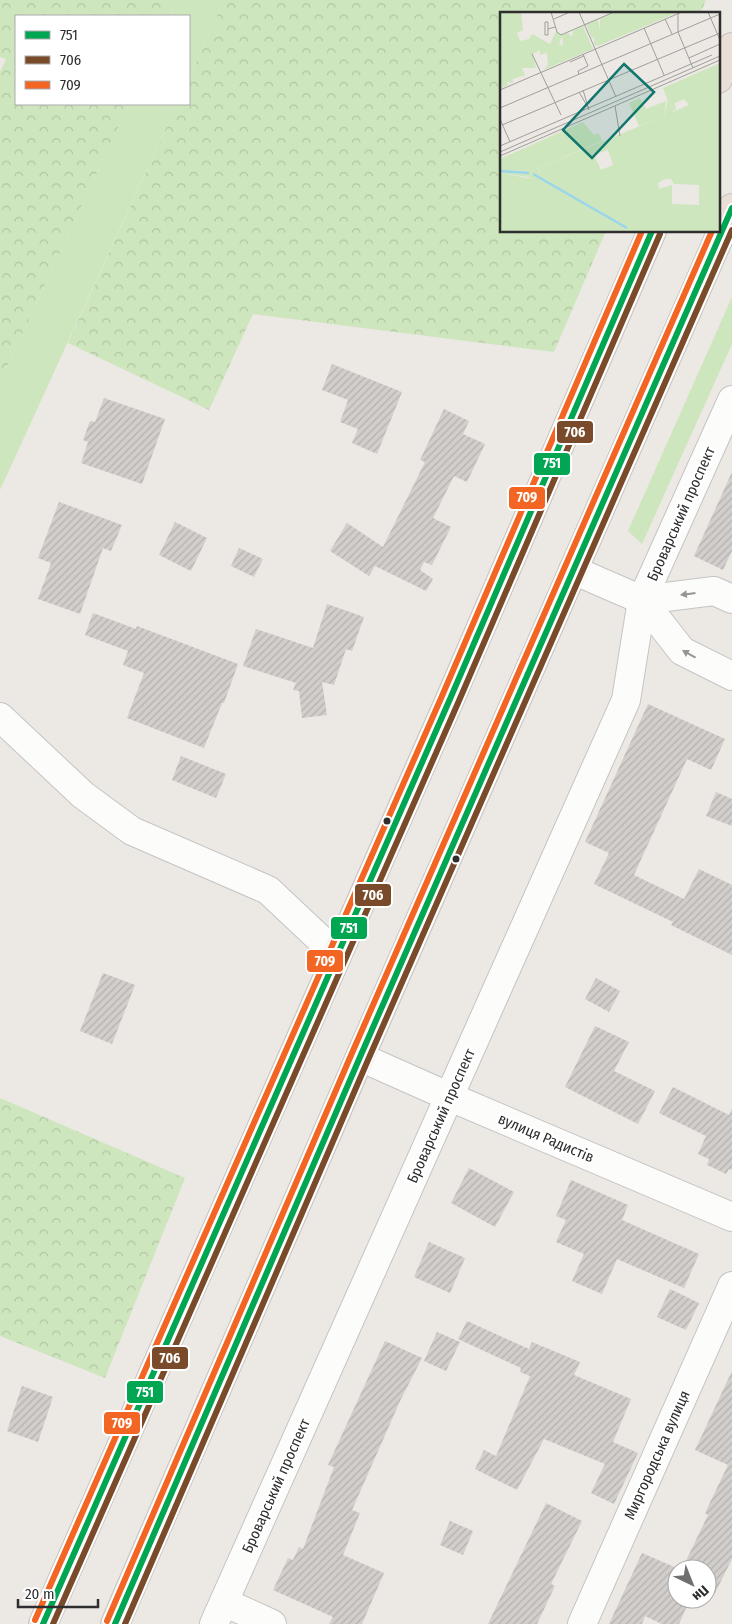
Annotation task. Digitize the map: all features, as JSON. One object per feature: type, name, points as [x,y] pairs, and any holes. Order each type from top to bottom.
[{"type":"highway","points":[[720,74],[732,47]]},
{"type":"highway","points":[[115,1624],[360,1057],[732,208]]},
{"type":"highway","points":[[43,1624],[450,699],[652,232]]},
{"type":"street","name":"Броварський проспект","points":[[219,1613],[626,700],[642,600],[732,400]]},
{"type":"street","name":"Броварський проспект","points":[[573,570],[642,600]]},
{"type":"street","points":[[642,600],[714,591],[732,599]]},
{"type":"street","points":[[642,600],[682,651],[732,676]]},
{"type":"street","points":[[0,717],[84,795],[132,831],[268,890],[337,955]]},
{"type":"street","name":"вулиця Радистів","points":[[360,1057],[732,1217]]},
{"type":"street","name":"Миргородська вулиця","points":[[582,1624],[732,1286]]},
{"type":"street","points":[[219,1613],[272,1624]]},
{"type":"green space","points":[[0,0],[177,0],[170,15],[15,15],[15,105],[129,105],[0,382],[0,72],[6,59],[0,57]]},
{"type":"green space","points":[[177,0],[224,0],[190,76],[190,15],[170,15]]},
{"type":"green space","points":[[224,0],[706,0],[701,12],[500,12],[500,232],[606,232],[554,352],[253,314],[209,410],[68,343],[177,105],[190,105],[190,76]]},
{"type":"green space","points":[[129,105],[177,105],[0,490],[0,382]]},
{"type":"green space","points":[[732,297],[732,344],[642,544],[628,531]]},
{"type":"green space","points":[[0,1098],[185,1178],[105,1378],[0,1336]]},
{"type":"building","points":[[332,364],[402,392],[377,454],[352,443],[358,429],[340,422],[348,400],[322,390]]},
{"type":"building","points":[[104,398],[165,419],[142,484],[81,463],[88,442],[83,440],[90,421],[95,422]]},
{"type":"building","points":[[444,409],[469,421],[463,434],[485,444],[467,482],[454,476],[433,518],[451,527],[432,565],[424,562],[420,570],[433,579],[426,591],[375,566],[369,576],[330,551],[347,523],[383,547],[425,462],[420,460]]},
{"type":"building","points":[[732,472],[732,551],[723,570],[694,556]]},
{"type":"building","points":[[59,502],[122,525],[111,551],[103,548],[80,614],[38,599],[51,563],[38,558]]},
{"type":"building","points":[[175,522],[207,538],[191,571],[159,555]]},
{"type":"building","points":[[239,548],[263,559],[254,577],[231,566]]},
{"type":"building","points":[[327,604],[364,617],[352,651],[346,649],[334,685],[322,682],[327,715],[302,718],[299,691],[293,690],[296,683],[243,666],[256,629],[313,648]]},
{"type":"building","points":[[93,613],[136,629],[137,626],[238,664],[224,703],[222,703],[204,748],[127,718],[144,673],[123,665],[128,651],[85,635]]},
{"type":"building","points":[[648,704],[725,739],[711,770],[687,759],[634,875],[684,899],[699,869],[732,885],[732,955],[671,925],[673,922],[594,884],[609,853],[585,842]]},
{"type":"building","points":[[181,756],[226,774],[216,798],[172,780]]},
{"type":"building","points":[[716,792],[732,799],[732,826],[706,816]]},
{"type":"building","points":[[103,973],[135,985],[112,1044],[80,1031]]},
{"type":"building","points":[[596,978],[620,991],[609,1012],[585,999]]},
{"type":"building","points":[[595,1026],[629,1042],[614,1071],[655,1091],[638,1124],[565,1087]]},
{"type":"building","points":[[673,1087],[729,1115],[732,1109],[732,1170],[729,1169],[726,1174],[707,1165],[709,1159],[698,1154],[706,1136],[659,1113]]},
{"type":"building","points":[[469,1168],[514,1192],[495,1227],[451,1203]]},
{"type":"building","points":[[571,1180],[628,1205],[622,1220],[699,1254],[684,1288],[617,1259],[602,1294],[572,1281],[584,1254],[556,1242],[566,1220],[556,1216]]},
{"type":"building","points":[[429,1242],[465,1258],[450,1293],[414,1277]]},
{"type":"building","points":[[670,1289],[699,1303],[686,1330],[657,1317]]},
{"type":"building","points":[[467,1321],[529,1349],[532,1342],[580,1362],[574,1375],[631,1399],[613,1442],[638,1453],[614,1504],[591,1493],[605,1464],[544,1439],[517,1490],[475,1469],[484,1450],[496,1456],[530,1376],[520,1372],[521,1368],[458,1339]]},
{"type":"building","points":[[437,1332],[460,1342],[446,1371],[424,1361]]},
{"type":"building","points":[[385,1341],[422,1358],[401,1399],[352,1510],[360,1513],[343,1555],[384,1573],[362,1624],[329,1624],[333,1617],[273,1590],[288,1558],[293,1560],[299,1547],[303,1549],[334,1467],[328,1465]]},
{"type":"building","points":[[732,1371],[732,1559],[717,1589],[717,1559],[687,1559],[708,1515],[705,1513],[728,1465],[695,1450]]},
{"type":"building","points":[[22,1386],[53,1397],[38,1442],[7,1431]]},
{"type":"building","points":[[546,1503],[582,1521],[551,1584],[555,1586],[537,1624],[488,1624]]},
{"type":"building","points":[[450,1521],[473,1531],[463,1555],[440,1545]]},
{"type":"building","points":[[642,1553],[667,1564],[667,1609],[686,1609],[679,1624],[662,1624],[645,1616],[642,1624],[609,1624]]},
{"type":"transit line","name":"751","points":[[115,1624],[360,1057],[732,208]]},
{"type":"transit line","name":"706","points":[[125,1624],[368,1060],[732,230]]},
{"type":"transit line","name":"709","points":[[35,1620],[442,696],[642,232]]},
{"type":"transit line","name":"751","points":[[43,1624],[450,699],[652,232]]},
{"type":"transit line","name":"709","points":[[107,1621],[352,1053],[712,232]]},
{"type":"transit line","name":"706","points":[[53,1624],[458,703],[660,234]]}]
